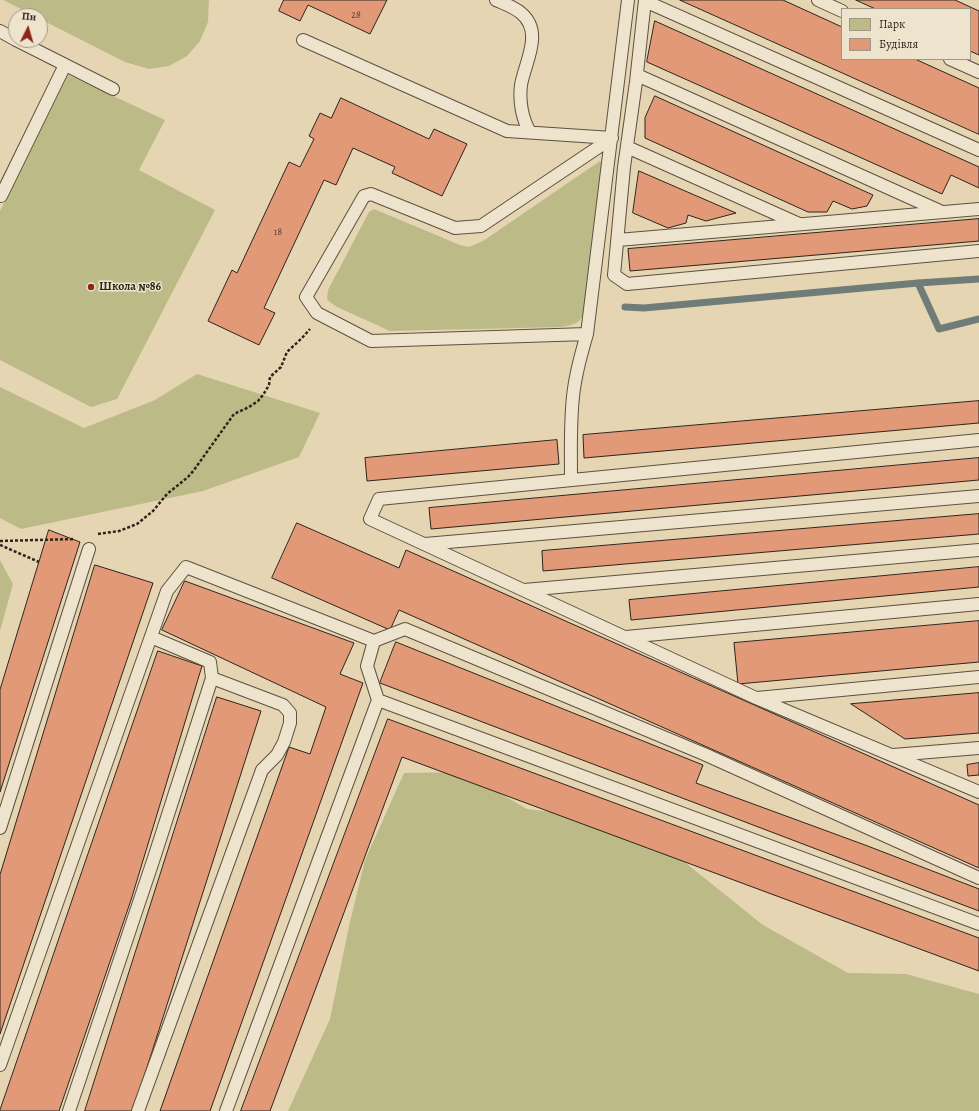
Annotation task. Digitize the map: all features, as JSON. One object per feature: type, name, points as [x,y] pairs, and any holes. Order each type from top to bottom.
[{"type":"lane","points":[[496,0],[511,6],[521,13],[528,22],[531,32],[531,52],[520,93],[523,116],[530,132]]},
{"type":"lane","points":[[571,480],[573,396],[578,367],[587,334],[628,0]]},
{"type":"lane","points":[[979,150],[645,0],[627,147],[614,275],[626,284],[979,251]]},
{"type":"lane","points":[[818,0],[841,11]]},
{"type":"lane","points":[[304,40],[507,131],[612,138]]},
{"type":"lane","points":[[31,48],[113,89]]},
{"type":"lane","points":[[952,60],[979,72]]},
{"type":"lane","points":[[2,196],[64,65]]},
{"type":"lane","points":[[637,75],[943,212]]},
{"type":"lane","points":[[587,334],[371,341],[318,313],[306,296],[364,196],[371,194],[455,228],[481,226],[612,138]]},
{"type":"lane","points":[[627,147],[800,224]]},
{"type":"lane","points":[[618,240],[979,209]]},
{"type":"lane","points":[[979,440],[379,498],[370,519],[756,698],[979,792]]},
{"type":"lane","points":[[424,544],[979,496]]},
{"type":"lane","points":[[0,828],[89,550]]},
{"type":"lane","points":[[524,590],[979,550]]},
{"type":"lane","points":[[0,1065],[167,591],[186,567],[374,641],[405,629],[704,754],[979,878]]},
{"type":"lane","points":[[624,637],[979,604]]},
{"type":"lane","points":[[69,1111],[154,858],[212,678],[210,662],[151,637]]},
{"type":"lane","points":[[226,1111],[378,700],[367,666],[374,641]]},
{"type":"lane","points":[[756,698],[979,677]]},
{"type":"lane","points":[[138,1111],[262,770],[277,755],[284,742],[290,723],[290,713],[283,705],[212,678]]},
{"type":"lane","points":[[378,700],[979,924]]},
{"type":"lane","points":[[890,755],[979,748]]},
{"type":"path","points":[[94,535],[118,531],[137,524],[153,511],[173,488],[188,477],[234,414],[258,401],[269,385],[270,378],[281,367],[287,352],[308,331],[318,313]]},
{"type":"path","points":[[0,541],[81,539]]},
{"type":"path","points":[[0,545],[39,562]]},
{"type":"green space","points":[[3,0],[209,0],[208,22],[200,41],[187,56],[169,66],[149,69],[125,62],[48,23],[48,8],[19,8]]},
{"type":"green space","name":"Школа №86","points":[[68,75],[165,120],[139,170],[215,210],[117,399],[91,407],[0,360],[0,211]]},
{"type":"green space","points":[[600,161],[602,163],[585,312],[581,319],[576,323],[562,327],[390,331],[337,307],[327,300],[328,290],[369,212],[374,209],[460,245],[469,247],[483,241]]},
{"type":"green space","points":[[197,374],[320,413],[299,457],[203,491],[21,529],[0,518],[0,387],[84,428],[155,400]]},
{"type":"green space","points":[[0,560],[13,584],[0,631]]},
{"type":"green space","points":[[463,772],[527,809],[600,818],[677,856],[763,925],[848,973],[906,974],[979,994],[979,1111],[288,1111],[330,1019],[349,926],[365,860],[404,773]]},
{"type":"building","points":[[284,0],[387,0],[370,34],[308,5],[300,21],[279,11]]},
{"type":"building","points":[[680,0],[783,0],[841,27],[841,60],[917,60],[979,88],[979,134]]},
{"type":"building","points":[[856,0],[955,0],[979,11],[979,55],[971,51],[971,8],[874,8]]},
{"type":"building","points":[[655,21],[979,167],[979,188],[951,175],[942,194],[647,62]]},
{"type":"building","points":[[655,96],[873,195],[867,206],[852,209],[833,201],[827,212],[808,212],[645,138],[645,118]]},
{"type":"building","points":[[341,98],[429,139],[434,129],[467,144],[442,196],[392,173],[395,167],[353,148],[336,185],[324,180],[264,308],[275,313],[259,345],[208,321],[232,270],[237,273],[289,162],[300,167],[314,139],[309,136],[320,113],[331,118]]},
{"type":"building","points":[[639,171],[736,213],[706,221],[688,215],[686,223],[668,228],[633,213]]},
{"type":"building","points":[[979,219],[979,241],[630,271],[628,249]]},
{"type":"building","points":[[979,401],[979,423],[584,458],[583,435]]},
{"type":"building","points":[[557,440],[559,464],[367,481],[365,458]]},
{"type":"building","points":[[979,458],[979,480],[431,529],[429,508]]},
{"type":"building","points":[[979,514],[979,534],[543,571],[542,551]]},
{"type":"building","points":[[297,523],[399,568],[406,550],[979,805],[979,868],[399,610],[390,630],[272,578]]},
{"type":"building","points":[[49,530],[80,542],[0,792],[0,690]]},
{"type":"building","points":[[95,565],[153,583],[0,1034],[0,875]]},
{"type":"building","points":[[979,567],[979,587],[631,620],[629,600]]},
{"type":"building","points":[[185,581],[354,643],[340,674],[363,683],[210,1111],[160,1111],[289,747],[310,754],[326,707],[162,630]]},
{"type":"building","points":[[979,621],[979,662],[738,684],[734,643]]},
{"type":"building","points":[[396,642],[703,765],[696,783],[865,845],[979,889],[979,911],[380,683]]},
{"type":"building","points":[[158,651],[202,666],[131,900],[59,1111],[0,1111]]},
{"type":"building","points":[[979,693],[979,733],[905,739],[851,704]]},
{"type":"building","points":[[217,697],[261,711],[133,1111],[85,1111]]},
{"type":"building","points":[[388,719],[979,938],[979,971],[402,757],[270,1111],[241,1111]]},
{"type":"building","points":[[979,763],[979,775],[968,776],[967,765]]},
{"type":"waterway","points":[[625,307],[644,308],[918,283],[979,279]]},
{"type":"waterway","points":[[918,283],[939,329],[979,319]]},
{"type":"place","name":"Школа №86","points":[[91,287]]}]
